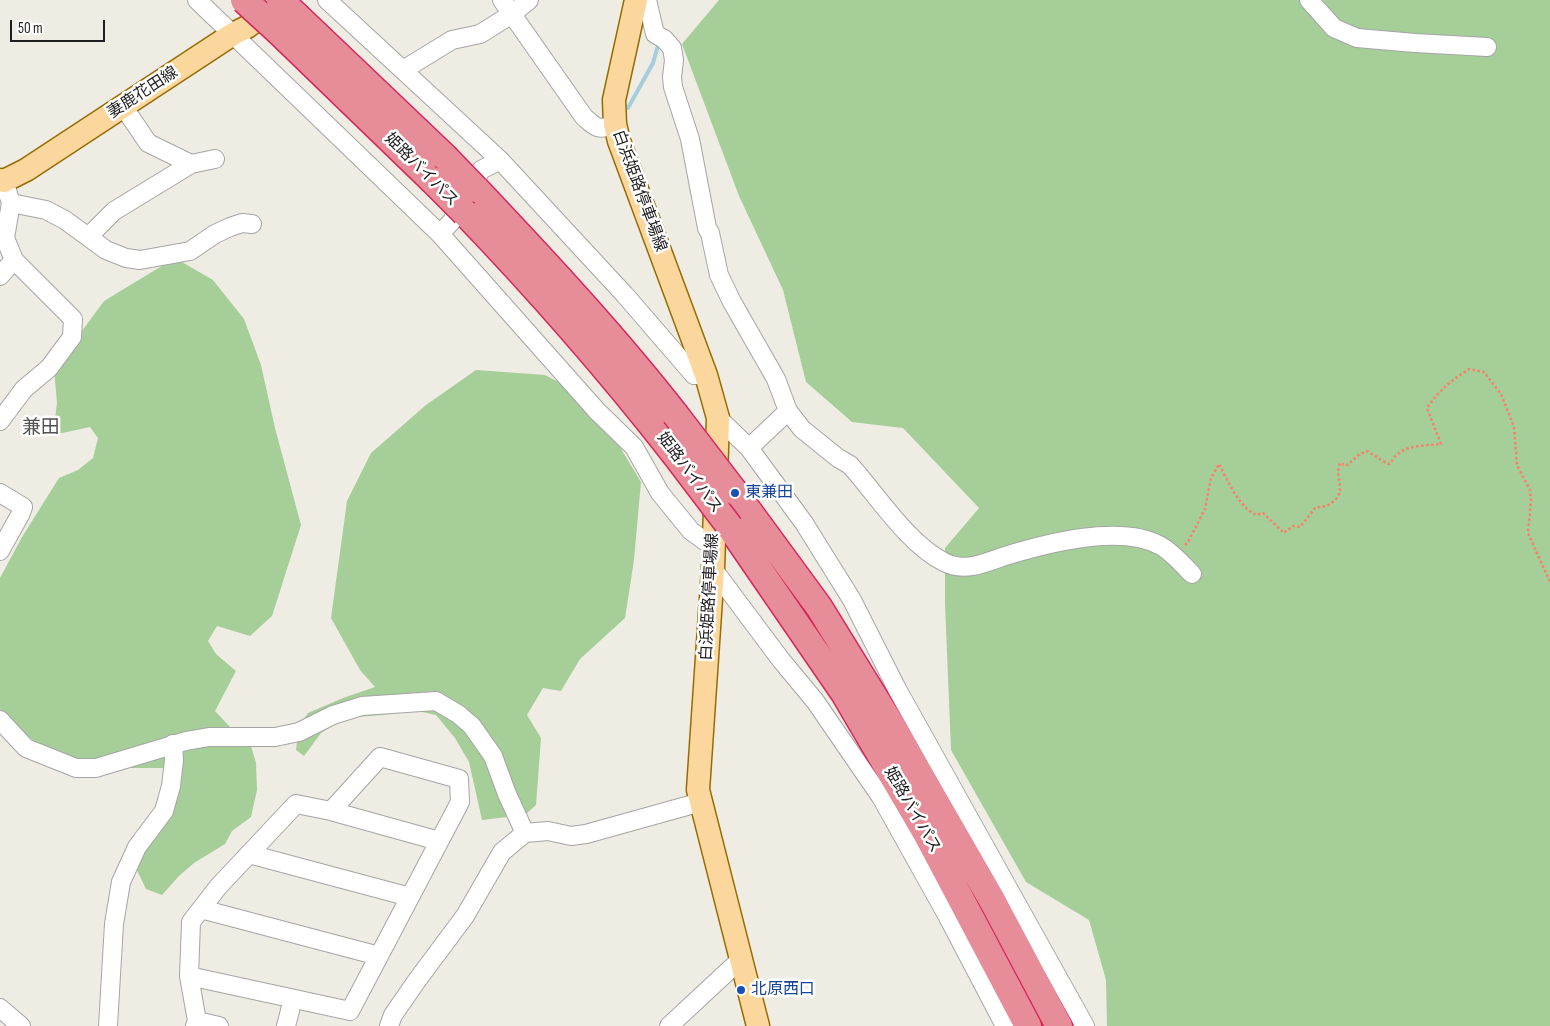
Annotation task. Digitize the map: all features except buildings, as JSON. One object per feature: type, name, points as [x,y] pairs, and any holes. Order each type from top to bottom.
[{"type":"highway","name":"姫路バイパス","points":[[244,0],[285,13],[445,157],[533,249],[636,364],[734,491],[819,607],[883,711],[992,900],[1058,1026]]},
{"type":"highway","name":"姫路バイパス","points":[[285,13],[432,180],[518,268],[626,391],[730,527],[844,694],[926,833],[1028,1026]]},
{"type":"main road","name":"白浜姫路停車場線","points":[[636,0],[614,100],[615,124],[706,375],[718,418],[713,569],[698,790],[758,1026]]},
{"type":"main road","name":"妻鹿花田線","points":[[2,180],[26,170],[233,34],[285,13]]},
{"type":"street","points":[[197,0],[440,234],[597,411],[634,447],[660,492],[692,531],[713,547]]},
{"type":"street","points":[[327,0],[500,160],[625,295],[694,375],[706,375]]},
{"type":"street","points":[[403,70],[452,40],[480,34],[507,7],[528,0]]},
{"type":"street","points":[[647,0],[659,37],[672,48],[674,60],[673,87],[690,139],[718,275],[776,379],[788,411],[802,429],[838,458],[850,465],[911,537],[945,563],[968,568],[1082,537],[1124,536],[1146,539],[1161,546],[1174,555],[1192,574]]},
{"type":"street","points":[[1309,0],[1334,28],[1358,38],[1487,46]]},
{"type":"street","points":[[507,7],[584,117],[594,126],[604,129],[615,124]]},
{"type":"street","points":[[123,106],[148,143],[191,164]]},
{"type":"street","points":[[93,232],[114,211],[191,164],[215,159]]},
{"type":"street","points":[[440,234],[452,220],[481,170],[500,160]]},
{"type":"street","points":[[0,421],[24,389],[49,368],[72,337],[73,319],[14,260],[5,238],[11,203],[2,180]]},
{"type":"street","points":[[11,203],[46,210],[65,220],[106,250],[126,258],[140,260],[190,250],[230,227],[242,223],[252,224]]},
{"type":"street","points":[[0,276],[14,260]]},
{"type":"street","points":[[749,448],[788,411]]},
{"type":"street","points":[[718,418],[749,448],[804,523],[852,600],[897,690],[1085,1026]]},
{"type":"street","points":[[0,493],[23,507],[0,551]]},
{"type":"street","points":[[713,569],[781,660],[815,701],[881,797],[948,917],[1005,1026]]},
{"type":"street","points":[[0,720],[26,748],[76,768],[96,768],[173,744],[209,737],[275,737],[299,732],[333,715],[362,706],[436,701],[458,714],[472,726],[493,756],[506,794],[525,833]]},
{"type":"street","points":[[108,1026],[114,924],[121,882],[137,846],[164,811],[171,786],[174,760],[173,744]]},
{"type":"street","points":[[189,976],[350,1011],[460,802],[459,779],[380,757],[331,811]]},
{"type":"street","points":[[389,1026],[393,1015],[465,916],[502,852],[525,833],[548,831],[571,836],[586,834],[701,802]]},
{"type":"street","points":[[219,1026],[196,1023],[189,976],[191,922],[218,887],[296,804],[331,811],[439,841]]},
{"type":"street","points":[[249,854],[410,897]]},
{"type":"street","points":[[201,909],[379,956]]},
{"type":"street","points":[[669,1026],[740,960]]},
{"type":"street","points":[[286,1026],[293,999]]},
{"type":"street","points":[[0,1008],[22,1026]]},
{"type":"path","points":[[1174,555],[1188,542],[1206,509],[1211,478],[1219,464],[1248,511],[1256,515],[1263,513],[1284,533],[1293,526],[1300,527],[1316,508],[1328,506],[1338,498],[1341,492],[1338,468],[1340,463],[1346,466],[1360,454],[1367,451],[1388,464],[1395,454],[1402,450],[1441,444],[1427,408],[1435,396],[1451,381],[1469,369],[1484,372],[1501,394],[1514,427],[1517,465],[1530,490],[1532,501],[1528,533],[1550,582]]},
{"type":"green space","points":[[719,0],[1550,0],[1550,1026],[1107,1026],[1106,980],[1089,920],[1026,882],[951,750],[945,604],[945,548],[979,508],[903,428],[852,422],[806,382],[783,290],[739,196],[682,44]]},
{"type":"green space","points":[[175,258],[213,280],[244,319],[261,365],[275,428],[301,525],[272,616],[250,636],[217,626],[208,641],[216,654],[236,671],[215,711],[231,728],[246,729],[256,763],[257,790],[251,817],[232,831],[225,844],[194,863],[162,895],[146,889],[134,864],[164,813],[164,768],[101,768],[57,758],[13,725],[0,709],[0,578],[22,537],[59,478],[78,470],[93,458],[98,438],[90,427],[53,435],[57,403],[54,369],[104,301]]},
{"type":"green space","points":[[476,370],[545,375],[566,386],[606,424],[641,482],[634,560],[625,618],[580,659],[561,691],[543,688],[527,715],[541,738],[536,805],[525,815],[482,820],[469,762],[455,738],[436,715],[413,710],[343,718],[321,733],[304,756],[296,750],[299,726],[308,713],[375,687],[360,670],[331,618],[347,501],[371,453],[426,405]]},
{"type":"waterway","points":[[628,108],[653,63],[659,42]]},
{"type":"place","name":"東兼田","points":[[735,493]]},
{"type":"place","name":"北原西口","points":[[741,990]]},
{"type":"district","name":"兼田","points":[[41,428]]}]
